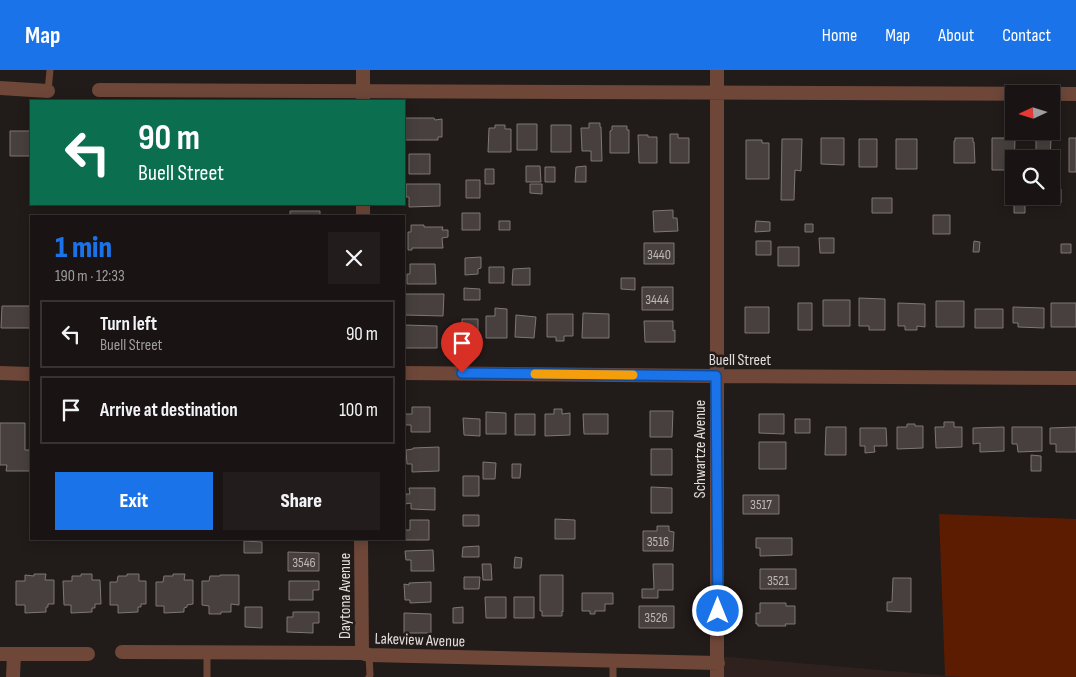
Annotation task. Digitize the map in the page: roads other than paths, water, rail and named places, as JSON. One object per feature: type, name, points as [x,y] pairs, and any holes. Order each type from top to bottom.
[{"type":"street","points":[[363,70],[363,96]]},
{"type":"street","name":"Schwartze Avenue","points":[[717,70],[716,376],[718,670]]},
{"type":"street","points":[[0,88],[48,91]]},
{"type":"street","points":[[99,90],[363,96],[717,92],[1076,94]]},
{"type":"street","name":"Buell Street","points":[[405,372],[1076,378]]},
{"type":"street","points":[[0,373],[30,374]]},
{"type":"street","name":"Daytona Avenue","points":[[361,540],[366,654]]},
{"type":"street","name":"Lakeview Avenue","points":[[122,652],[366,654],[613,661],[718,670]]},
{"type":"street","points":[[13,677],[7,654],[88,654]]},
{"type":"lane","points":[[48,91],[50,70]]},
{"type":"lane","points":[[207,653],[207,677]]},
{"type":"lane","points":[[366,654],[369,677]]},
{"type":"lane","points":[[612,677],[613,661]]}]
